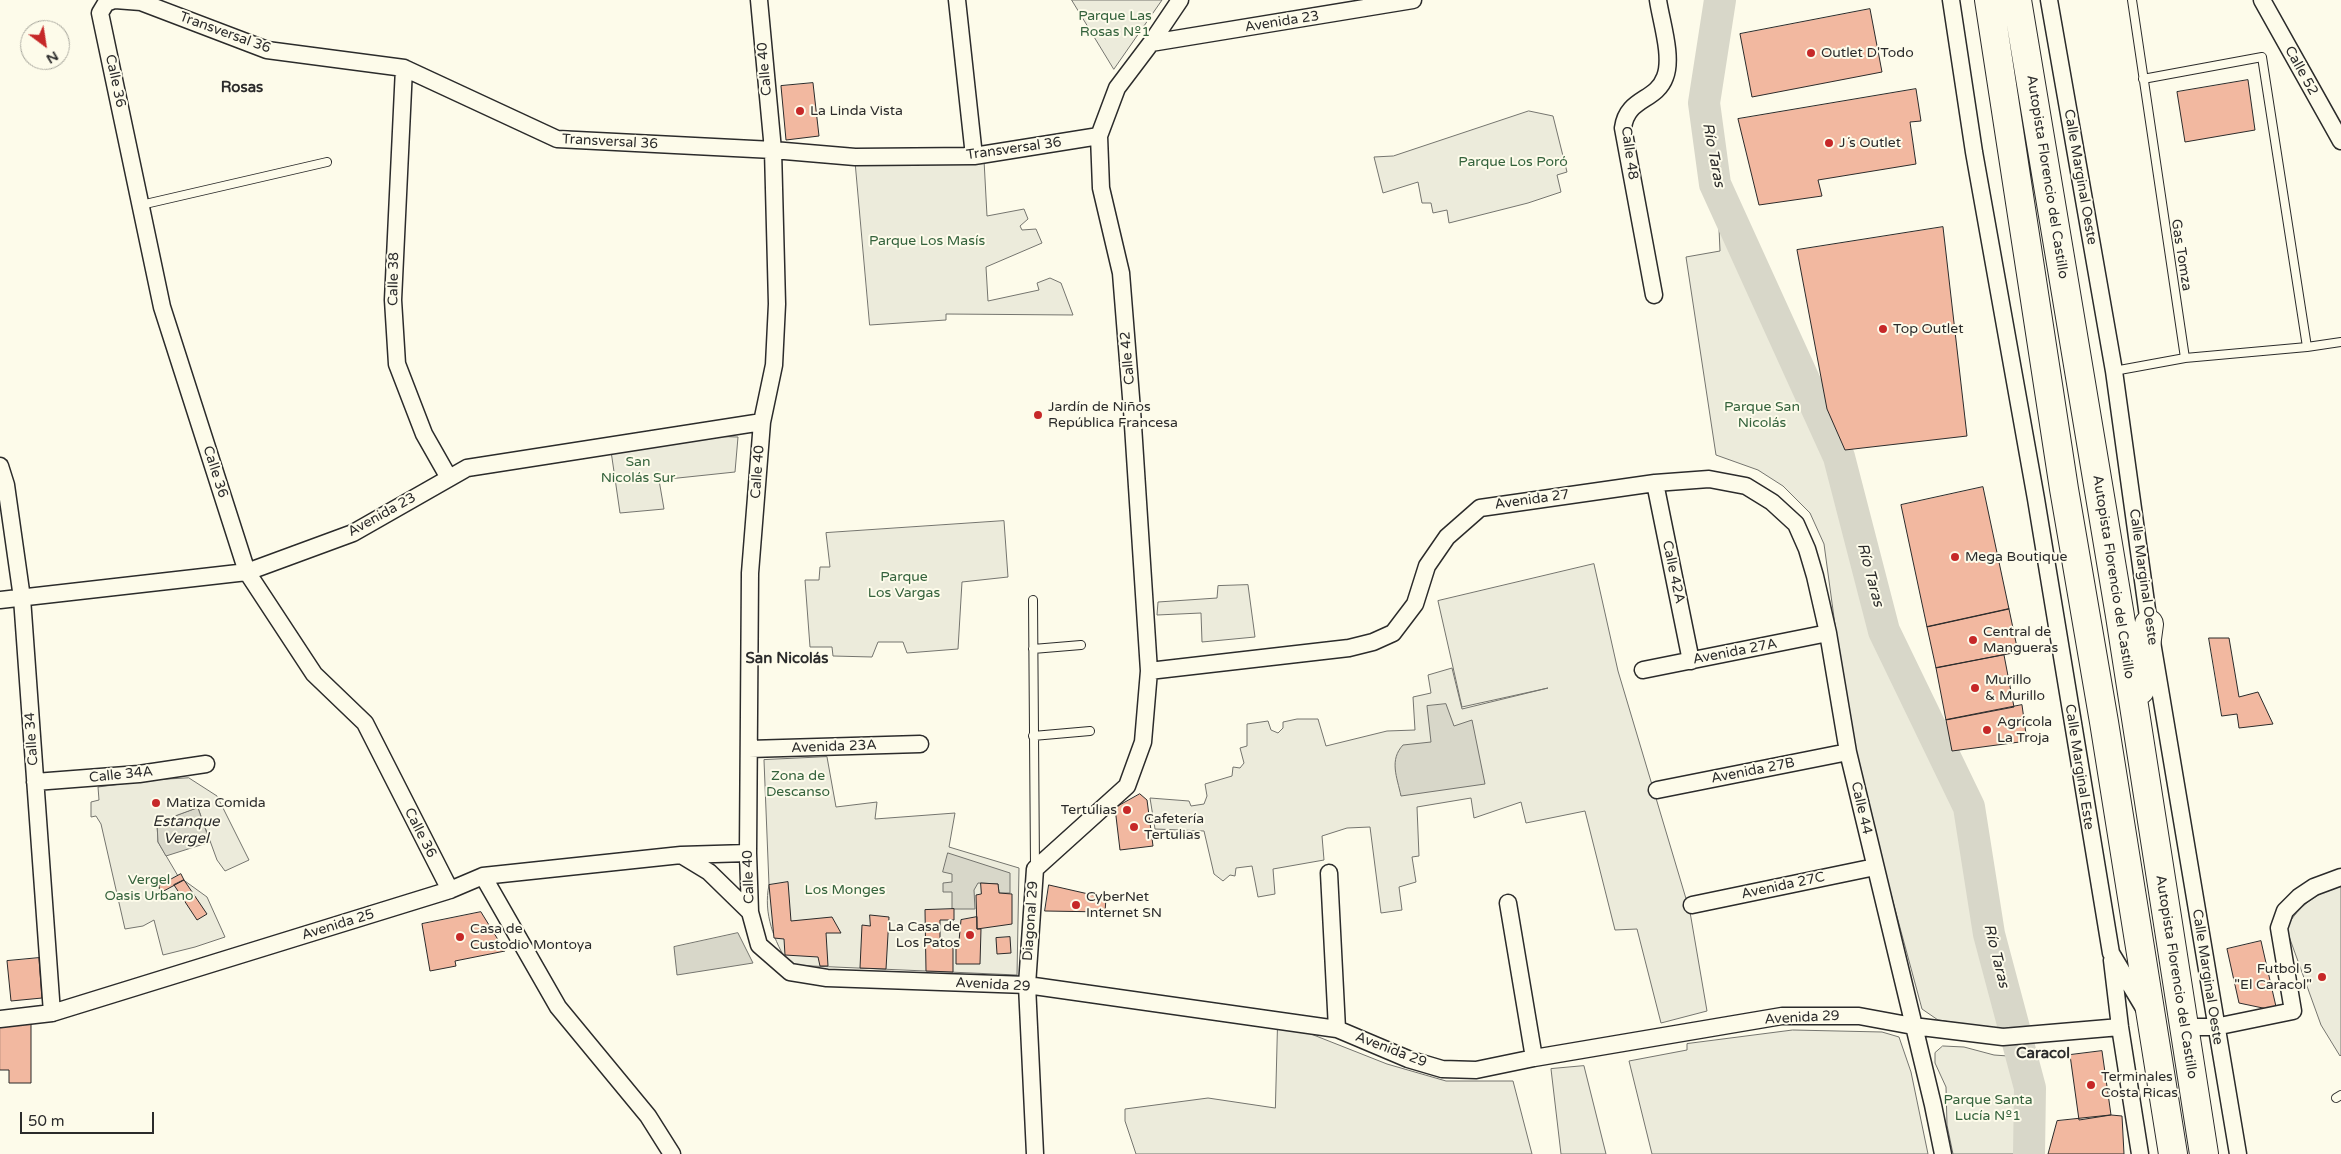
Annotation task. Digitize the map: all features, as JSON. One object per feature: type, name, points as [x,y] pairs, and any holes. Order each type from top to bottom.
[{"type":"highway","name":"Autopista Florencio del Castillo","points":[[1989,0],[2001,68],[2064,488],[2173,1154]]},
{"type":"highway","name":"Autopista Florencio del Castillo","points":[[2017,0],[2136,718],[2204,1154]]},
{"type":"highway","points":[[2136,718],[2149,624]]},
{"type":"street","name":"Calle 40","points":[[759,0],[773,150],[777,304],[774,365],[762,422],[750,573],[748,853],[750,912],[760,945]]},
{"type":"street","points":[[957,0],[974,156]]},
{"type":"street","points":[[1099,136],[1117,88],[1151,44],[1180,0]]},
{"type":"street","name":"Avenida 23","points":[[1151,44],[1414,0]]},
{"type":"street","name":"Calle 48","points":[[1654,295],[1623,128],[1625,116],[1630,108],[1662,84],[1666,75],[1668,59],[1658,0]]},
{"type":"street","name":"Calle Marginal Este","points":[[1951,0],[1974,152],[2036,499],[2111,953],[2153,1023]]},
{"type":"street","name":"Calle Marginal Oeste","points":[[2049,0],[2114,371],[2149,624],[2215,1027],[2238,1154]]},
{"type":"street","name":"Calle 52","points":[[2262,0],[2341,141]]},
{"type":"street","name":"Transversal 36","points":[[112,1],[141,2],[267,50],[404,68],[557,139],[773,150],[855,157],[974,156],[1099,136]]},
{"type":"street","name":"Calle 36","points":[[112,1],[100,12],[162,307],[247,572],[314,674],[365,723],[450,890]]},
{"type":"street","name":"Calle 38","points":[[404,68],[393,300],[397,364],[424,434],[449,478]]},
{"type":"street","name":"Calle 42","points":[[1099,136],[1101,188],[1121,273],[1149,671]]},
{"type":"street","name":"Avenida 23","points":[[0,600],[247,572],[353,533],[467,468],[762,422]]},
{"type":"street","name":"Calle 34","points":[[0,466],[6,485],[22,598],[52,1013]]},
{"type":"street","name":"Avenida 27","points":[[1149,671],[1349,648],[1373,642],[1393,633],[1415,604],[1427,566],[1447,537],[1480,508],[1655,483],[1710,479],[1746,486]]},
{"type":"street","name":"Calle 42A","points":[[1655,483],[1691,661]]},
{"type":"street","name":"Calle 44","points":[[1746,486],[1772,502],[1796,524],[1807,549],[1828,633],[1848,752],[1913,1026],[1934,1105],[1943,1154]]},
{"type":"street","name":"Avenida 27A","points":[[1643,670],[1828,633]]},
{"type":"street","name":"Diagonal 29","points":[[1035,1154],[1027,985],[1035,869],[1127,786],[1143,742],[1149,671]]},
{"type":"street","name":"Avenida 23A","points":[[748,749],[920,744]]},
{"type":"street","name":"Avenida 27B","points":[[1657,790],[1848,752]]},
{"type":"street","name":"Calle 34A","points":[[35,782],[139,774],[206,764]]},
{"type":"street","name":"Avenida 25","points":[[0,1018],[52,1013],[450,890],[483,876],[681,855],[748,853]]},
{"type":"street","points":[[681,855],[709,872],[750,912]]},
{"type":"street","name":"Avenida 27C","points":[[1692,905],[1875,867]]},
{"type":"street","points":[[1329,873],[1337,1029]]},
{"type":"street","points":[[483,876],[558,1008],[648,1116],[672,1154]]},
{"type":"street","points":[[2184,1027],[2215,1027],[2293,1011],[2279,928],[2285,911],[2299,896],[2314,887],[2341,877]]},
{"type":"street","points":[[1508,903],[1534,1058]]},
{"type":"street","name":"Avenida 29","points":[[760,945],[790,972],[827,978],[1027,985],[1337,1029],[1408,1059],[1442,1069],[1476,1070],[1534,1058],[1782,1016],[1858,1016],[1913,1026],[2003,1037],[2120,1027]]},
{"type":"street","points":[[2111,953],[2120,1027],[2140,1154]]},
{"type":"lane","name":"Gas Tomza","points":[[2132,0],[2185,358]]},
{"type":"lane","points":[[2143,79],[2262,57],[2308,348]]},
{"type":"lane","points":[[141,205],[327,162]]},
{"type":"lane","points":[[2114,371],[2185,358],[2308,348],[2341,342]]},
{"type":"lane","points":[[1033,600],[1035,869]]},
{"type":"lane","points":[[1033,649],[1081,645]]},
{"type":"lane","points":[[1033,736],[1090,731]]},
{"type":"green space","name":"Parque Las Rosas Nº1","points":[[1072,0],[1162,0],[1114,69]]},
{"type":"green space","name":"Parque Los Poró","points":[[1529,111],[1553,116],[1567,172],[1557,175],[1561,192],[1528,203],[1449,223],[1447,210],[1433,213],[1431,203],[1422,203],[1418,182],[1383,193],[1374,157],[1393,156]]},
{"type":"green space","name":"Parque Los Masís","points":[[855,157],[984,160],[987,216],[1024,209],[1028,219],[1020,226],[1022,230],[1036,229],[1042,243],[986,267],[988,301],[1039,290],[1037,283],[1050,278],[1061,283],[1073,315],[946,314],[946,320],[870,325]]},
{"type":"green space","name":"Parque San Nicolás","points":[[1732,224],[1837,456],[1883,633],[1966,809],[1988,937],[2014,1032],[1938,1020],[1922,1009],[1852,750],[1824,544],[1810,513],[1783,486],[1758,470],[1716,455],[1686,257],[1720,251],[1719,228]]},
{"type":"green space","name":"San Nicolás Sur","points":[[704,436],[738,437],[735,472],[659,480],[664,509],[620,513],[611,451]]},
{"type":"green space","name":"Parque Los Vargas","points":[[1004,521],[1008,577],[962,582],[958,649],[907,653],[903,642],[878,642],[872,657],[833,656],[832,647],[810,647],[805,580],[819,580],[820,567],[830,567],[826,533]]},
{"type":"green space","points":[[1594,564],[1618,671],[1690,912],[1707,1011],[1661,1023],[1637,929],[1615,930],[1585,811],[1526,823],[1521,802],[1474,818],[1471,798],[1417,807],[1419,856],[1412,857],[1416,882],[1399,887],[1402,910],[1381,913],[1370,827],[1347,828],[1322,836],[1324,860],[1273,869],[1275,894],[1258,897],[1252,866],[1236,868],[1235,876],[1230,875],[1223,881],[1214,874],[1204,831],[1155,829],[1150,798],[1189,801],[1191,806],[1204,804],[1207,796],[1205,784],[1232,776],[1233,767],[1240,768],[1244,763],[1240,748],[1247,746],[1247,724],[1268,721],[1271,730],[1278,733],[1283,728],[1283,722],[1297,719],[1318,719],[1326,746],[1387,731],[1415,730],[1413,697],[1431,693],[1428,675],[1452,668],[1462,709],[1548,688],[1462,707],[1438,601]]},
{"type":"green space","points":[[1248,585],[1255,637],[1202,642],[1201,613],[1157,615],[1158,602],[1217,598],[1218,586]]},
{"type":"green space","name":"Los Monges","points":[[827,757],[836,807],[877,802],[875,819],[955,813],[949,847],[1019,868],[1017,975],[789,965],[774,937],[767,906],[769,885],[764,760]]},
{"type":"green space","name":"Vergel Oasis Urbano","points":[[189,778],[217,796],[249,860],[225,871],[217,860],[198,808],[157,823],[158,842],[178,876],[207,897],[225,937],[163,955],[154,920],[143,926],[125,929],[101,824],[96,816],[91,817],[91,802],[99,800],[98,787],[151,780]]},
{"type":"green space","name":"Futbol 5 \"El Caracol\"","points":[[2341,885],[2340,1056],[2321,1025],[2286,928],[2297,912],[2309,901]]},
{"type":"green space","points":[[1278,1021],[1387,1064],[1446,1081],[1513,1081],[1532,1154],[1136,1154],[1125,1121],[1125,1109],[1208,1098],[1275,1108]]},
{"type":"green space","points":[[1793,1030],[1882,1032],[1899,1037],[1911,1072],[1928,1154],[1652,1154],[1629,1061],[1687,1050],[1687,1044]]},
{"type":"green space","name":"Parque Santa Lucía Nº1","points":[[1943,1046],[1964,1047],[1994,1055],[2022,1057],[2030,1105],[2027,1154],[1953,1154],[1947,1125],[1946,1087],[1935,1063],[1935,1053]]},
{"type":"green space","points":[[1584,1066],[1606,1154],[1561,1154],[1551,1069]]},
{"type":"water","points":[[1446,704],[1454,726],[1472,720],[1485,784],[1401,796],[1395,769],[1396,757],[1403,745],[1431,742],[1427,706]]},
{"type":"water","name":"Estanque Vergel","points":[[198,808],[210,842],[166,856],[158,842],[157,823]]},
{"type":"water","points":[[948,853],[1010,873],[1010,893],[999,893],[998,884],[978,883],[974,890],[975,909],[952,909],[952,892],[943,892],[943,883],[952,882],[952,874],[943,872]]},
{"type":"water","points":[[738,933],[753,963],[677,975],[674,947]]},
{"type":"building","name":"Outlet D'Todo","points":[[1870,9],[1882,72],[1752,97],[1740,34]]},
{"type":"building","points":[[2248,80],[2255,130],[2185,142],[2177,92]]},
{"type":"building","name":"La Linda Vista","points":[[813,83],[819,136],[786,140],[781,86]]},
{"type":"building","name":"J´s Outlet","points":[[1916,89],[1921,121],[1910,122],[1916,164],[1818,180],[1822,196],[1759,205],[1738,119]]},
{"type":"building","name":"Top Outlet","points":[[1943,227],[1967,436],[1845,450],[1827,409],[1797,250]]},
{"type":"building","name":"Mega Boutique","points":[[1983,487],[2009,609],[1927,627],[1901,505]]},
{"type":"building","name":"Central de Mangueras","points":[[2009,609],[2018,652],[1936,668],[1927,627]]},
{"type":"building","points":[[2209,638],[2229,638],[2239,697],[2258,692],[2273,724],[2239,728],[2237,714],[2222,716]]},
{"type":"building","name":"Murillo & Murillo","points":[[2004,655],[2014,707],[1946,720],[1936,668]]},
{"type":"building","name":"Agrícola La Troja","points":[[2022,705],[2027,741],[1952,751],[1946,720]]},
{"type":"building","name":"Cafetería Tertulias","points":[[1140,794],[1147,800],[1153,846],[1120,850],[1115,808]]},
{"type":"building","points":[[181,874],[184,880],[160,893],[159,886]]},
{"type":"building","points":[[184,880],[207,914],[197,920],[174,885]]},
{"type":"building","points":[[788,882],[791,921],[832,917],[841,933],[826,933],[828,966],[820,966],[818,957],[785,955],[784,939],[774,938],[769,885]]},
{"type":"building","points":[[981,883],[998,884],[999,893],[1012,894],[1012,924],[977,929],[976,895],[981,894]]},
{"type":"building","name":"CyberNet Internet SN","points":[[1049,885],[1106,898],[1105,912],[1045,911]]},
{"type":"building","points":[[954,909],[954,920],[940,920],[940,942],[953,941],[953,972],[926,971],[925,910]]},
{"type":"building","name":"Casa de Custodio Montoya","points":[[481,912],[505,951],[455,961],[456,966],[430,971],[422,924]]},
{"type":"building","points":[[870,915],[889,917],[886,969],[860,968],[862,925],[870,926]]},
{"type":"building","name":"La Casa de Los Patos","points":[[977,917],[977,929],[981,929],[980,964],[956,964],[956,941],[959,941],[961,920]]},
{"type":"building","points":[[1010,937],[1011,953],[997,954],[996,938]]},
{"type":"building","points":[[2261,941],[2277,1011],[2239,1003],[2227,949]]},
{"type":"building","points":[[39,958],[42,998],[11,1001],[7,961]]},
{"type":"building","points":[[0,1020],[31,1020],[31,1083],[9,1083],[9,1070],[0,1070]]},
{"type":"building","name":"Terminales Costa Ricas","points":[[2102,1051],[2111,1115],[2079,1120],[2070,1055]]},
{"type":"building","points":[[2111,1115],[2122,1116],[2124,1154],[2048,1154],[2057,1121]]},
{"type":"waterway","name":"Río Taras","points":[[1720,0],[1704,103],[1715,184],[1839,457],[1884,631],[1969,807],[1989,934],[2030,1088],[2029,1154]]},
{"type":"place","name":"Outlet D'Todo","points":[[1811,53]]},
{"type":"place","name":"La Linda Vista","points":[[800,111]]},
{"type":"place","name":"J´s Outlet","points":[[1829,143]]},
{"type":"place","name":"Top Outlet","points":[[1883,329]]},
{"type":"place","name":"Jardín de Niños República Francesa","points":[[1038,415]]},
{"type":"place","name":"Mega Boutique","points":[[1955,557]]},
{"type":"place","name":"Central de Mangueras","points":[[1973,640]]},
{"type":"place","name":"Murillo & Murillo","points":[[1975,688]]},
{"type":"place","name":"Agrícola La Troja","points":[[1987,730]]},
{"type":"place","name":"Matiza Comida","points":[[156,803]]},
{"type":"place","name":"Tertulias","points":[[1127,810]]},
{"type":"place","name":"Cafetería Tertulias","points":[[1134,827]]},
{"type":"place","name":"CyberNet Internet SN","points":[[1076,905]]},
{"type":"place","name":"La Casa de Los Patos","points":[[970,935]]},
{"type":"place","name":"Casa de Custodio Montoya","points":[[460,937]]},
{"type":"place","name":"Futbol 5 \"El Caracol\"","points":[[2322,977]]},
{"type":"place","name":"Terminales Costa Ricas","points":[[2091,1085]]},
{"type":"district","name":"Rosas","points":[[242,88]]},
{"type":"district","name":"San Nicolás","points":[[787,659]]},
{"type":"district","name":"Caracol","points":[[2043,1054]]},
{"type":"park label","name":"Zona de Descanso","points":[[798,784]]}]
